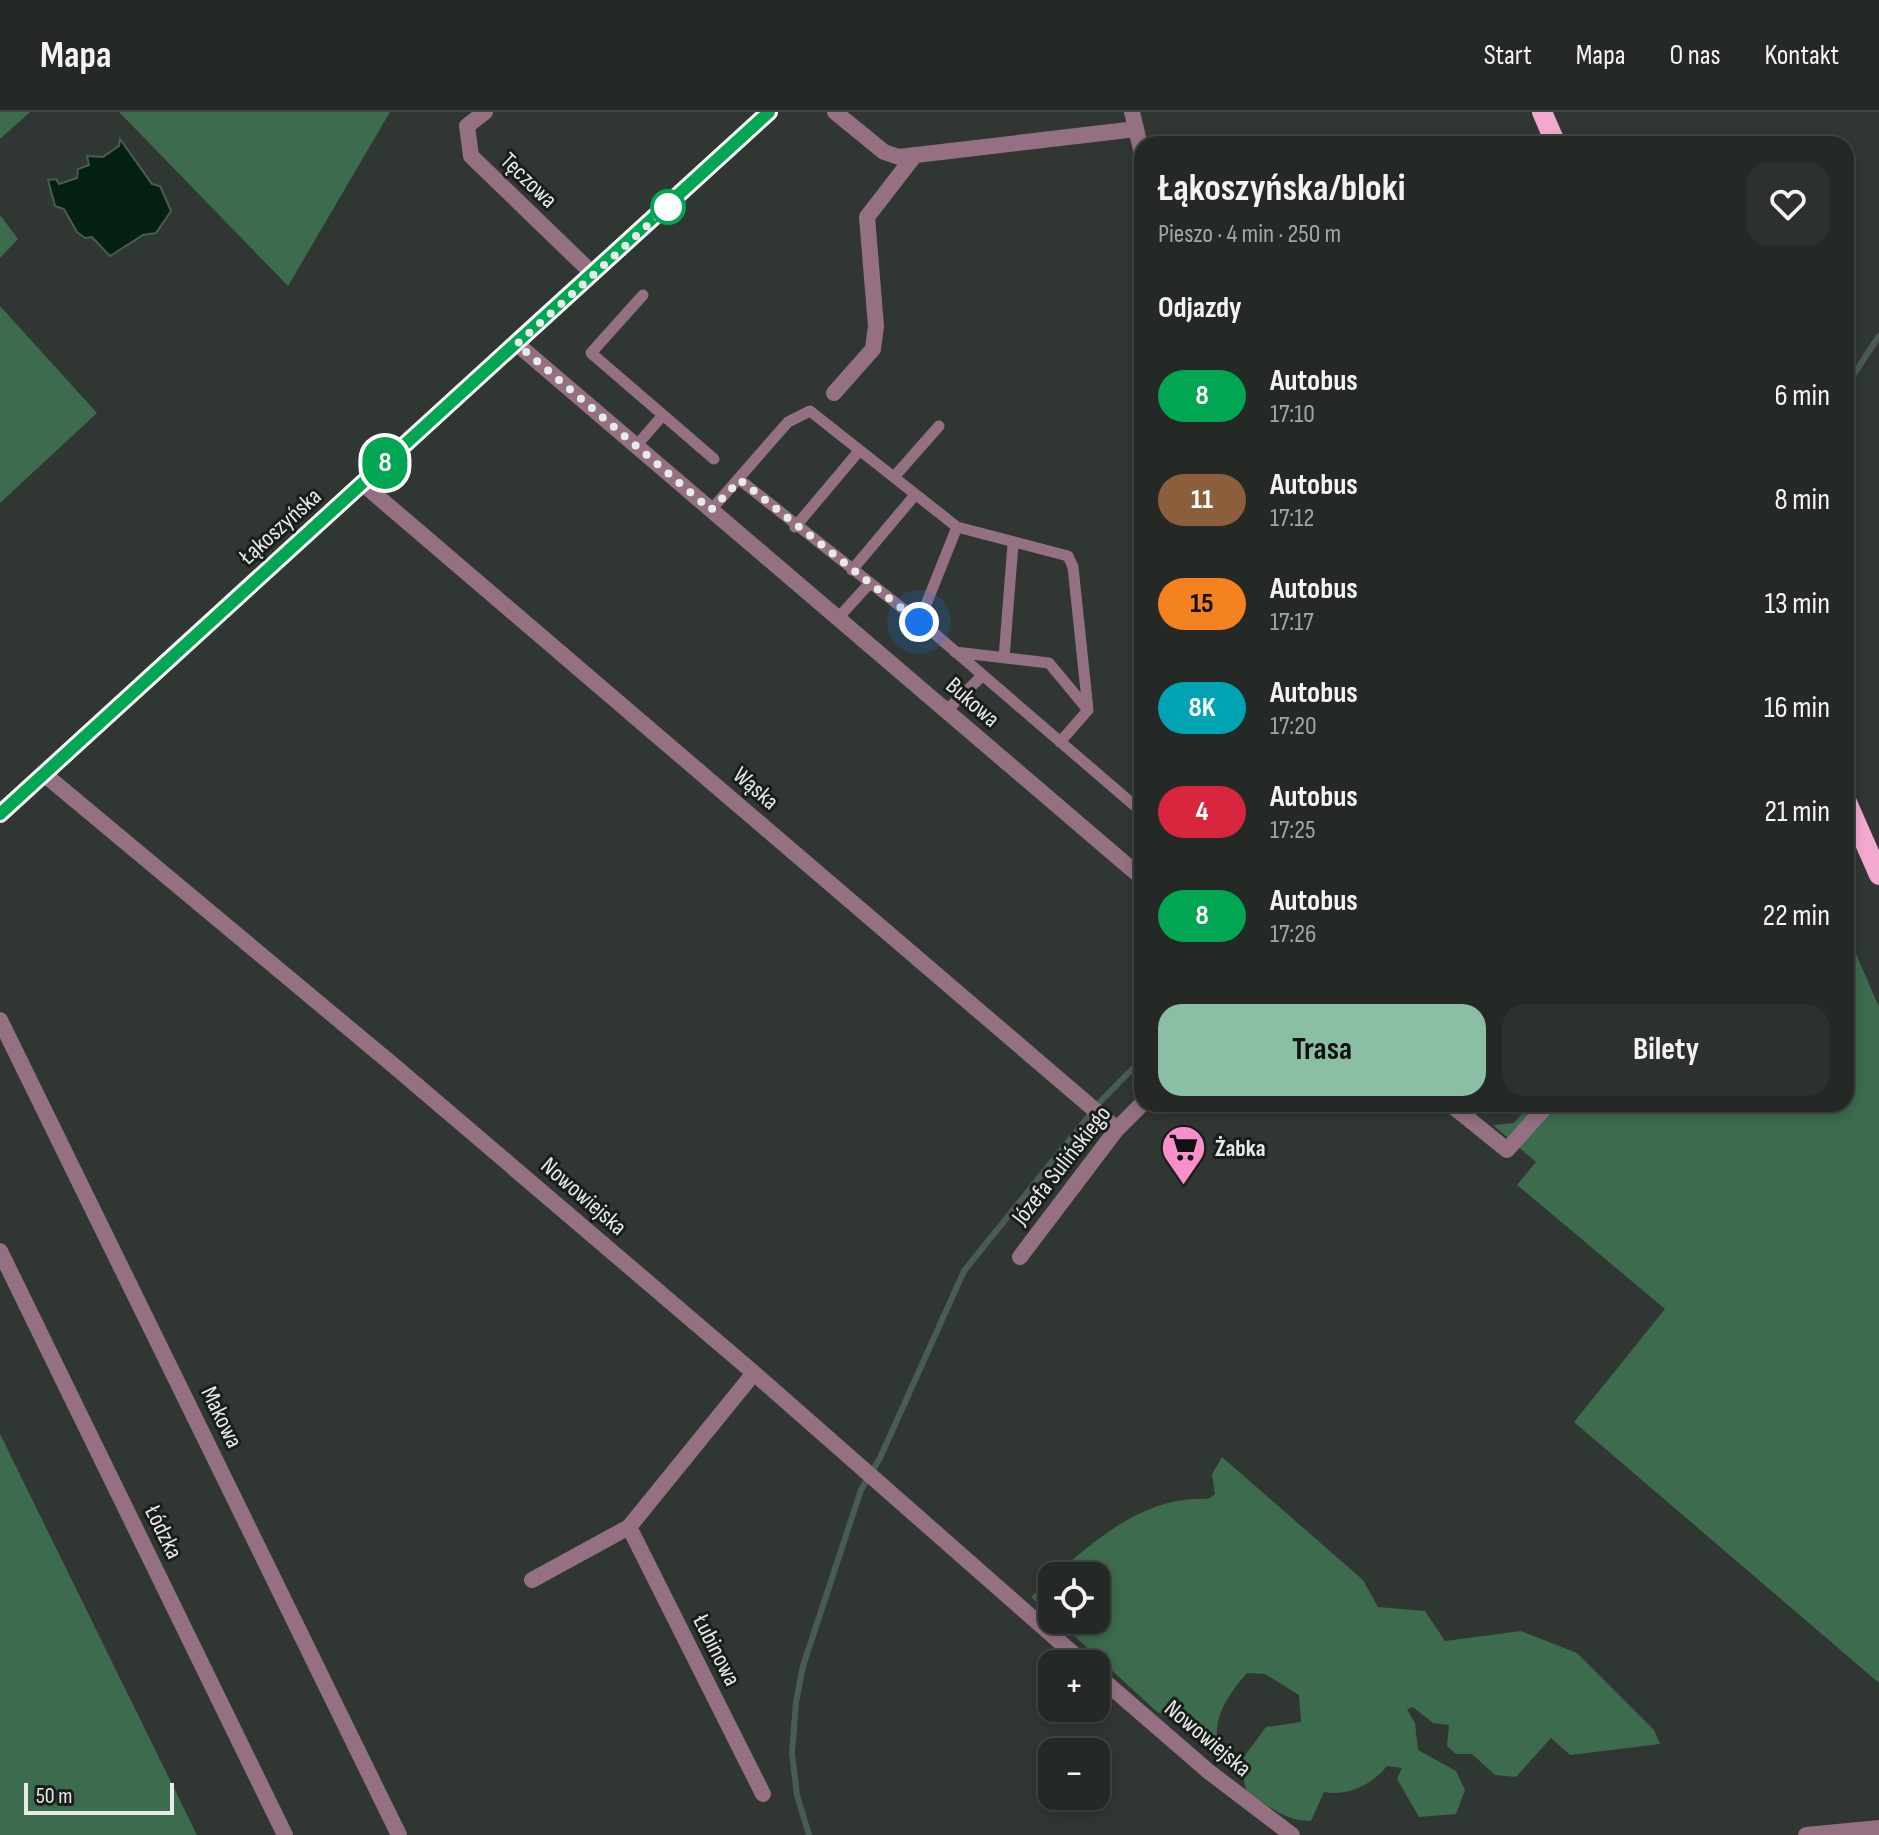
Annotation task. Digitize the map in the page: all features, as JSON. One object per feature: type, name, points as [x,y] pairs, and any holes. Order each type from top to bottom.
[{"type":"main road","points":[[1542,112],[1552,136]]},
{"type":"main road","points":[[1854,818],[1879,875]]},
{"type":"street","name":"Tęczowa","points":[[485,112],[467,126],[471,156],[593,274]]},
{"type":"street","name":"Łąkoszyńska","points":[[0,814],[770,112]]},
{"type":"street","points":[[835,112],[884,152],[899,157],[1136,129]]},
{"type":"street","points":[[1132,112],[1138,136]]},
{"type":"street","points":[[834,393],[873,349],[876,326],[867,217],[915,155]]},
{"type":"street","name":"Bukowa","points":[[517,344],[1134,871]]},
{"type":"street","name":"Wąska","points":[[363,484],[1117,1129]]},
{"type":"street","name":"Nowowiejska","points":[[44,774],[393,1065],[754,1373],[1069,1650]]},
{"type":"street","name":"Makowa","points":[[0,1020],[399,1835]]},
{"type":"street","name":"Józefa Sulińskiego","points":[[1020,1257],[1117,1129],[1134,1112]]},
{"type":"street","points":[[1460,1112],[1507,1150],[1541,1112]]},
{"type":"street","name":"Łódzka","points":[[0,1251],[285,1835]]},
{"type":"street","points":[[532,1580],[629,1527],[754,1373]]},
{"type":"street","name":"Łubinowa","points":[[629,1527],[763,1794]]},
{"type":"street","name":"Nowowiejska","points":[[1110,1686],[1208,1771],[1292,1835]]},
{"type":"street","points":[[1806,1835],[1879,1828]]},
{"type":"lane","points":[[643,295],[591,353],[714,459]]},
{"type":"lane","points":[[711,510],[788,422],[810,411],[957,527],[1068,556],[1073,567],[1088,710],[1060,742]]},
{"type":"lane","points":[[636,446],[663,415]]},
{"type":"lane","points":[[894,477],[939,426]]},
{"type":"lane","points":[[795,527],[859,451]]},
{"type":"lane","points":[[740,480],[795,527],[919,622],[1134,805]]},
{"type":"lane","points":[[852,570],[915,495]]},
{"type":"lane","points":[[919,622],[957,527]]},
{"type":"lane","points":[[1004,658],[1013,544]]},
{"type":"lane","points":[[838,618],[869,584]]},
{"type":"lane","points":[[955,652],[1049,663],[1088,710]]},
{"type":"lane","points":[[947,710],[982,676]]},
{"type":"shaded area","points":[[0,112],[30,112],[0,139]]},
{"type":"shaded area","points":[[119,112],[390,112],[288,286]]},
{"type":"shaded area","points":[[120,139],[152,184],[160,186],[171,211],[156,233],[143,235],[110,256],[92,237],[85,238],[77,232],[64,209],[55,206],[48,180],[56,179],[59,184],[77,178],[78,169],[89,165],[87,156],[103,157],[119,146]]},
{"type":"shaded area","points":[[0,215],[18,239],[0,258]]},
{"type":"shaded area","points":[[0,306],[97,413],[0,503]]},
{"type":"shaded area","points":[[1854,949],[1879,1007],[1879,1683],[1574,1422],[1665,1309],[1517,1185],[1536,1162],[1493,1125],[1514,1123],[1524,1112],[1854,1112]]},
{"type":"shaded area","points":[[0,1434],[197,1835],[0,1835]]},
{"type":"shaded area","points":[[1222,1457],[1363,1580],[1378,1607],[1425,1611],[1445,1641],[1521,1631],[1577,1653],[1654,1730],[1660,1744],[1570,1755],[1551,1738],[1516,1777],[1495,1775],[1472,1754],[1456,1754],[1447,1746],[1449,1725],[1433,1723],[1413,1707],[1407,1709],[1415,1723],[1418,1750],[1456,1771],[1465,1790],[1456,1814],[1419,1817],[1397,1779],[1402,1768],[1387,1766],[1359,1788],[1342,1793],[1324,1792],[1311,1821],[1292,1818],[1269,1806],[1246,1790],[1240,1762],[1266,1727],[1301,1722],[1299,1695],[1265,1674],[1247,1673],[1231,1693],[1220,1716],[1216,1758],[1201,1736],[1156,1711],[1110,1669],[1110,1650],[1090,1650],[1072,1634],[1110,1634],[1110,1562],[1070,1562],[1106,1534],[1144,1512],[1164,1504],[1208,1499],[1215,1494],[1212,1474]]},
{"type":"shaded area","points":[[1038,1591],[1038,1603],[1031,1597]]},
{"type":"waterway","points":[[1854,374],[1879,336]]},
{"type":"waterway","points":[[1099,1103],[1134,1067]]},
{"type":"waterway","points":[[809,1835],[797,1795],[792,1753],[796,1702],[803,1666],[861,1490],[880,1458],[964,1271],[1089,1116]]},
{"type":"bus line","name":"8","points":[[0,814],[769,112]]},
{"type":"place","name":"Żabka","points":[[1184,1187]]},
{"type":"route","points":[[668,207],[517,344],[711,510],[740,480],[782,517],[919,622]]}]
